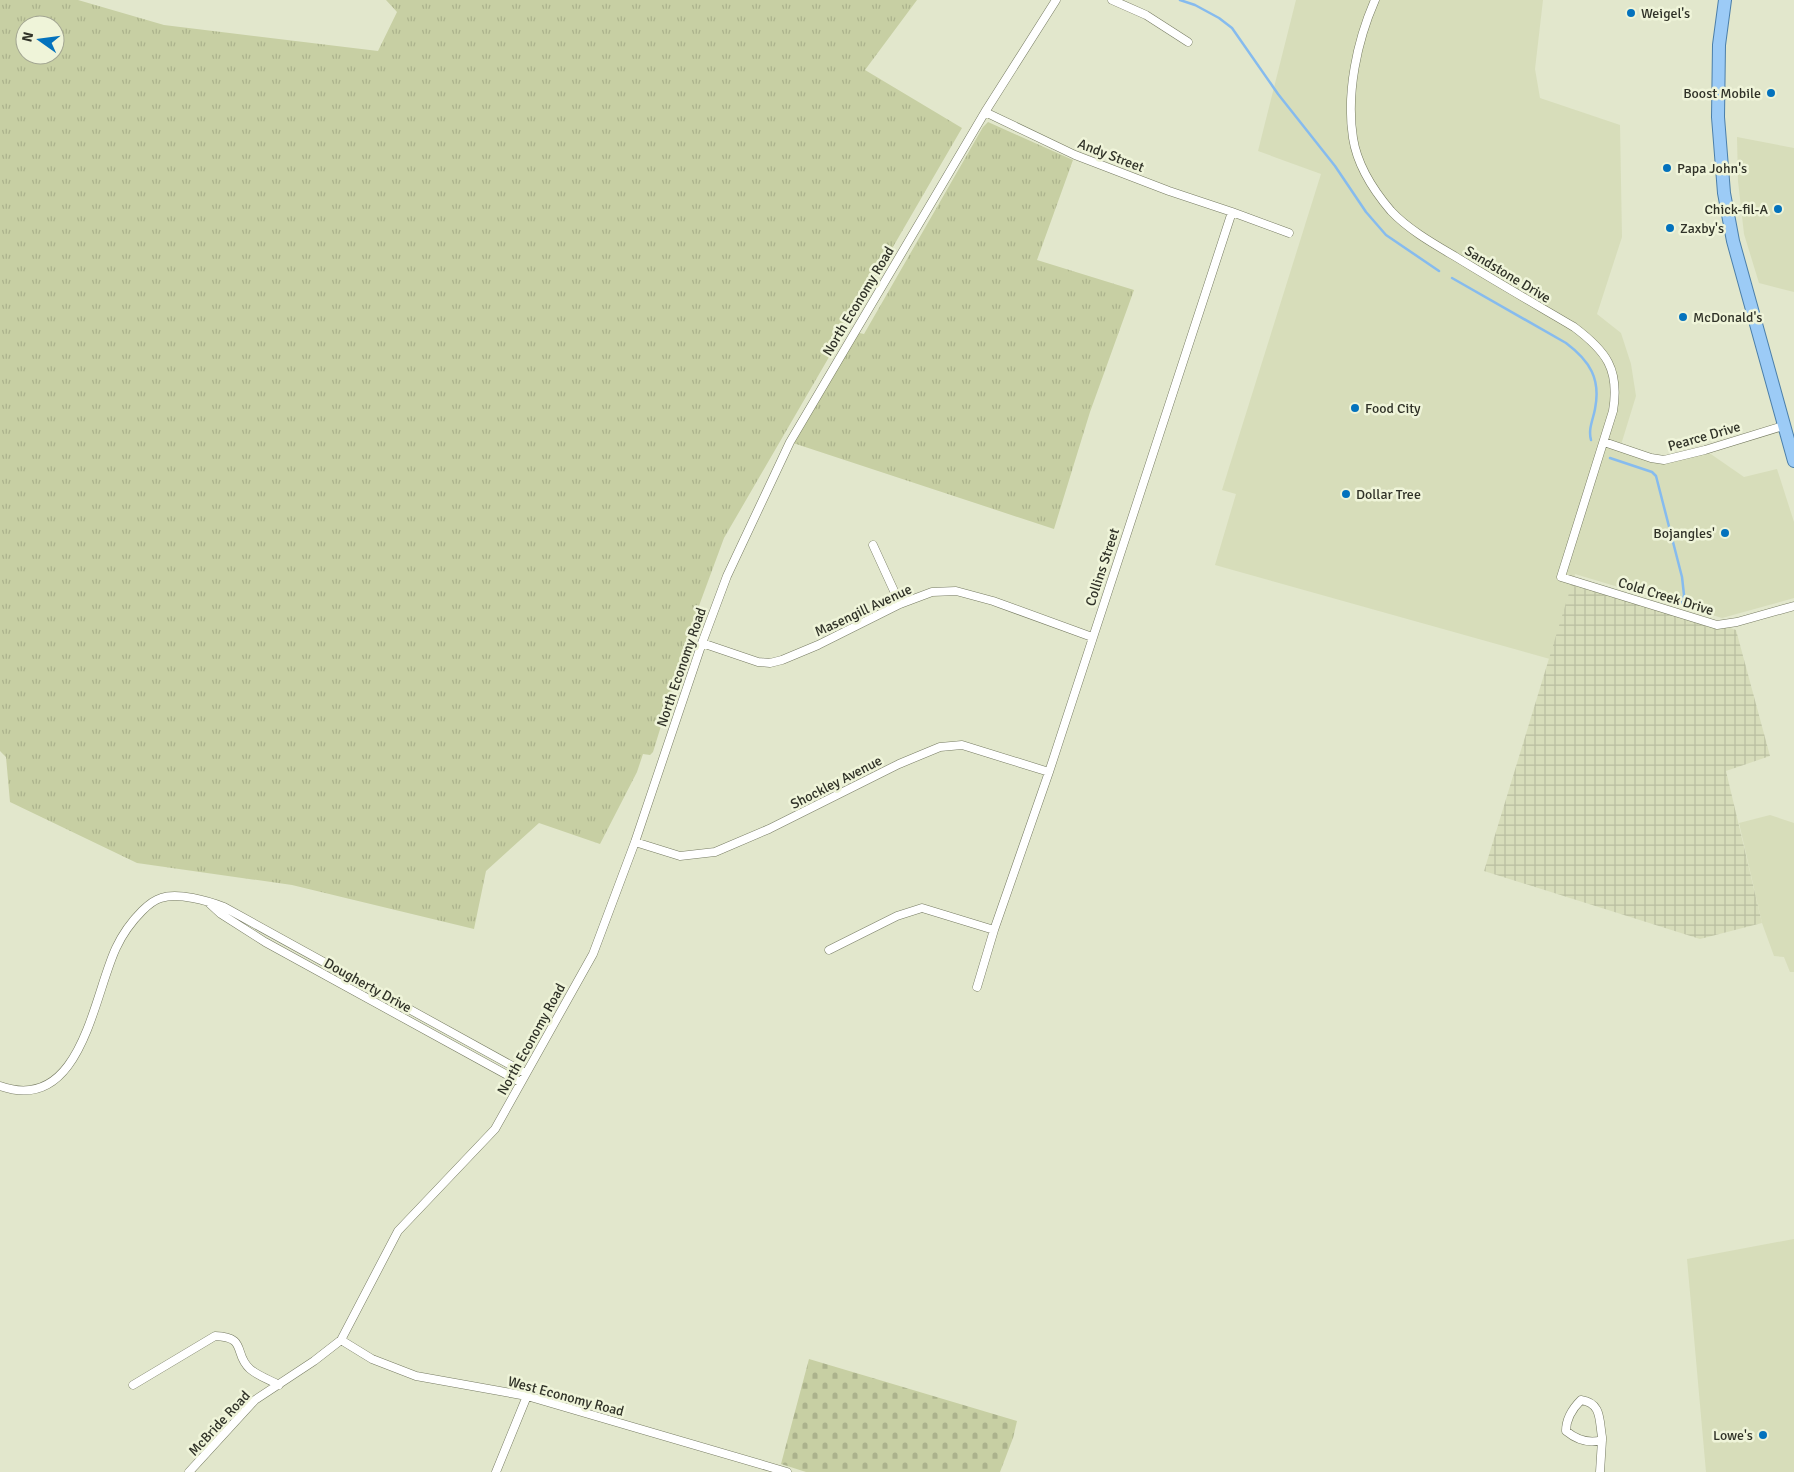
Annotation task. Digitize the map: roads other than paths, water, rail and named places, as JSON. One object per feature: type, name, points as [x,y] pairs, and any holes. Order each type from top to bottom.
[{"type":"main road","points":[[1725,0],[1719,45],[1718,117],[1724,193],[1733,241],[1783,426],[1791,443],[1794,461]]},
{"type":"street","name":"North Economy Road","points":[[341,1340],[398,1231],[495,1129],[593,954],[635,842],[702,643],[727,576],[790,442],[985,112],[1056,0]]},
{"type":"street","points":[[1112,0],[1146,15],[1188,42]]},
{"type":"street","name":"Sandstone Drive","points":[[1375,0],[1358,53],[1351,112],[1354,140],[1363,169],[1378,195],[1393,212],[1412,228],[1490,278],[1574,327],[1600,348],[1608,363],[1614,381],[1615,397],[1604,442],[1561,576]]},
{"type":"street","name":"Andy Street","points":[[985,112],[1075,155],[1169,191],[1232,212]]},
{"type":"street","points":[[1232,212],[1289,233]]},
{"type":"street","name":"Collins Street","points":[[977,987],[994,930],[1049,772],[1232,212]]},
{"type":"street","name":"Pearce Drive","points":[[1604,442],[1651,458],[1664,460],[1706,450],[1783,426]]},
{"type":"street","points":[[873,545],[900,604]]},
{"type":"street","name":"Cold Creek Drive","points":[[1561,576],[1717,625],[1737,622],[1794,606]]},
{"type":"street","name":"Masengill Avenue","points":[[702,643],[758,662],[782,660],[818,645],[900,604],[932,592],[956,590],[1092,636]]},
{"type":"street","name":"Shockley Avenue","points":[[635,842],[680,856],[715,852],[770,829],[899,764],[940,747],[962,745],[1049,772]]},
{"type":"street","name":"Dougherty Drive","points":[[0,1086],[24,1092],[52,1083],[68,1067],[86,1035],[116,948],[129,924],[148,905],[161,898],[183,896],[224,907],[525,1073]]},
{"type":"street","name":"Dougherty Drive","points":[[209,903],[241,928],[520,1082]]},
{"type":"street","points":[[829,950],[897,916],[922,908],[994,930]]},
{"type":"street","points":[[404,1019],[409,1009]]},
{"type":"street","points":[[133,1386],[215,1336],[228,1336],[234,1341],[249,1368],[279,1385]]},
{"type":"street","name":"McBride Road","points":[[189,1472],[255,1400],[314,1361],[341,1340]]},
{"type":"street","name":"West Economy Road","points":[[341,1340],[372,1359],[416,1376],[527,1396],[787,1472]]},
{"type":"street","points":[[496,1472],[527,1396]]},
{"type":"street","points":[[1600,1472],[1602,1440],[1597,1408],[1590,1401],[1581,1400],[1570,1415],[1566,1431],[1573,1437],[1584,1441],[1602,1440]]},
{"type":"waterway","points":[[1180,0],[1195,5],[1219,18],[1232,28],[1278,94],[1335,166],[1366,212],[1386,235],[1439,271]]},
{"type":"waterway","points":[[1452,278],[1566,343],[1582,357],[1592,372],[1596,389],[1595,409],[1590,428],[1591,440]]},
{"type":"waterway","points":[[1610,458],[1652,472],[1656,476],[1682,577],[1684,595],[1682,603]]},
{"type":"place","name":"Weigel's","points":[[1631,13]]},
{"type":"place","name":"Boost Mobile","points":[[1771,93]]},
{"type":"place","name":"Papa John's","points":[[1667,168]]},
{"type":"place","name":"Chick-fil-A","points":[[1778,209]]},
{"type":"place","name":"Zaxby's","points":[[1670,228]]},
{"type":"place","name":"McDonald's","points":[[1683,317]]},
{"type":"place","name":"Food City","points":[[1355,408]]},
{"type":"place","name":"Dollar Tree","points":[[1346,494]]},
{"type":"place","name":"Bojangles'","points":[[1725,533]]},
{"type":"place","name":"Lowe's","points":[[1763,1435]]}]
